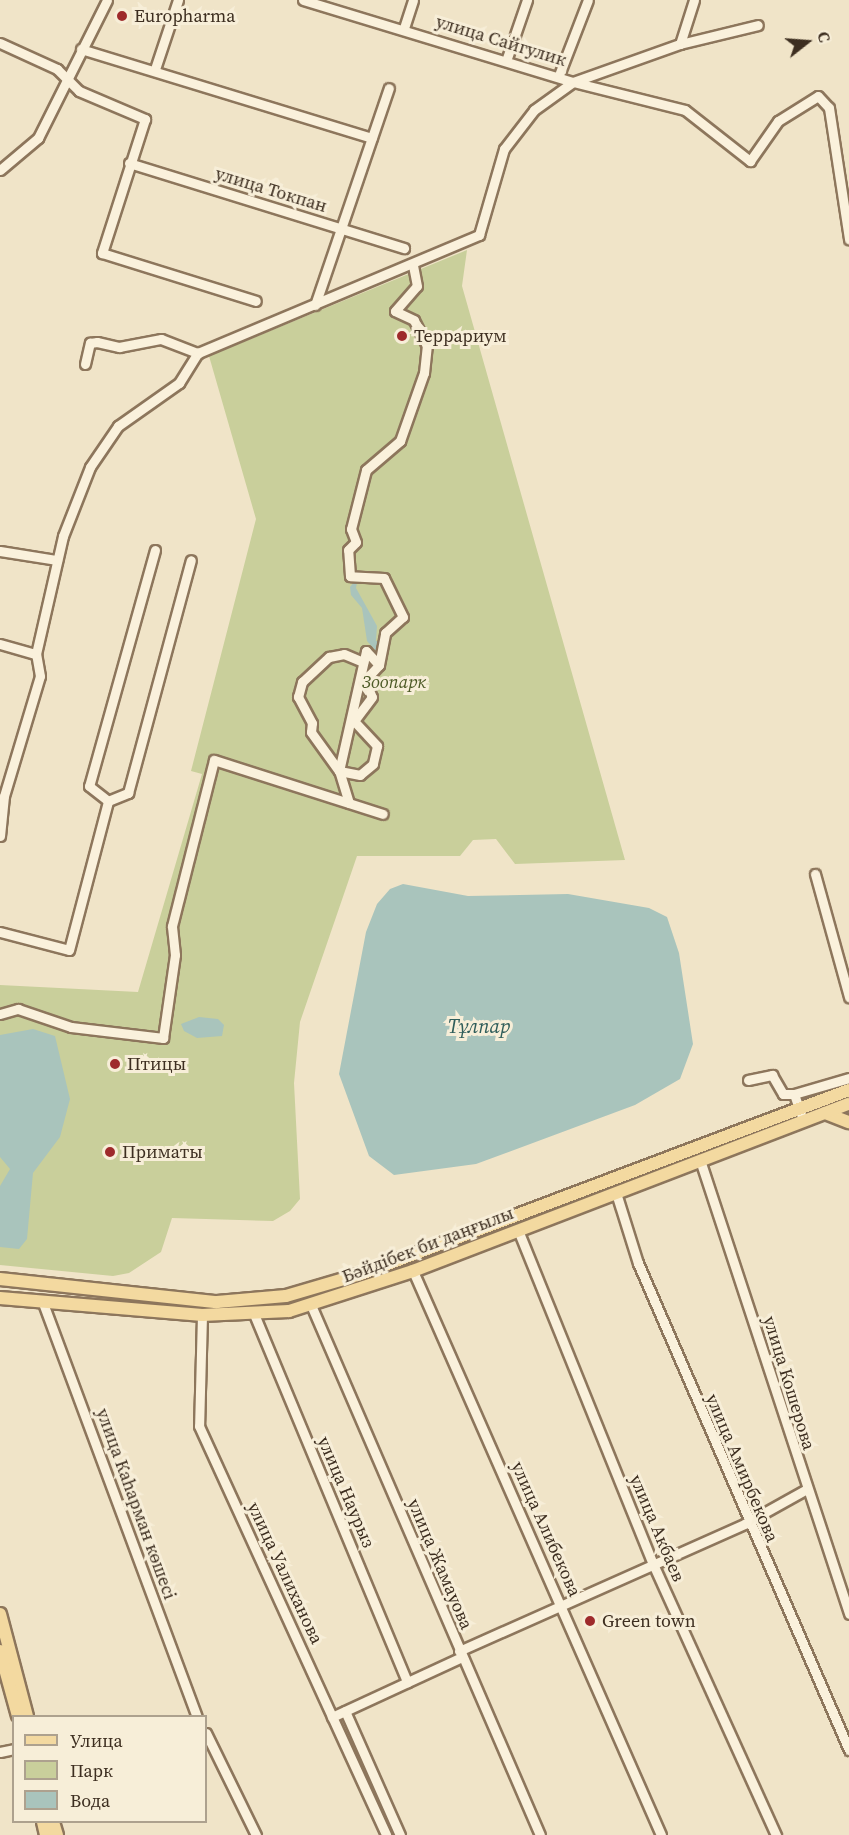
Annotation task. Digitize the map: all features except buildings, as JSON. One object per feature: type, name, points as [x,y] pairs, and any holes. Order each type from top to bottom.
[{"type":"main road","name":"Бәйдібек би даңғылы","points":[[0,1298],[202,1315],[254,1314],[311,1305],[413,1272],[616,1193],[799,1109],[849,1090]]},
{"type":"main road","name":"Бәйдібек би даңғылы","points":[[0,1280],[217,1302],[286,1296],[361,1274],[849,1104]]},
{"type":"main road","points":[[825,1113],[849,1122]]},
{"type":"main road","points":[[0,1614],[27,1715]]},
{"type":"main road","points":[[0,1651],[18,1715]]},
{"type":"street","points":[[0,170],[38,138],[106,0]]},
{"type":"street","points":[[155,69],[177,0]]},
{"type":"street","name":"улица Сайгулик","points":[[303,0],[559,75],[573,82],[680,44],[758,25]]},
{"type":"street","points":[[404,28],[413,0]]},
{"type":"street","points":[[506,61],[527,0]]},
{"type":"street","points":[[559,75],[588,0]]},
{"type":"street","points":[[680,44],[694,0]]},
{"type":"street","points":[[0,43],[66,79],[79,91],[145,119],[102,253],[256,301]]},
{"type":"street","points":[[81,49],[155,69],[372,138]]},
{"type":"street","points":[[0,836],[4,796],[40,676],[36,654],[57,560],[90,467],[118,426],[179,383],[198,353],[413,266],[479,235],[504,149],[534,110],[573,82],[686,110],[750,161],[778,121],[818,96],[829,108],[849,239]]},
{"type":"street","points":[[315,305],[389,88]]},
{"type":"street","name":"улица Токпан","points":[[129,163],[404,248]]},
{"type":"street","points":[[339,771],[360,775],[373,764],[377,746],[354,721],[372,697],[365,680],[379,665],[385,633],[403,617],[384,578],[350,576],[348,550],[356,542],[351,529],[366,470],[400,441],[424,373],[427,346],[414,320],[395,311],[417,286],[413,266]]},
{"type":"street","points":[[85,364],[90,343],[97,342],[119,347],[160,339],[198,353]]},
{"type":"street","points":[[108,801],[89,786],[155,550]]},
{"type":"street","points":[[0,551],[57,560]]},
{"type":"street","points":[[108,801],[128,793],[191,560]]},
{"type":"street","points":[[0,644],[36,654]]},
{"type":"street","points":[[339,771],[366,651],[379,665]]},
{"type":"street","points":[[349,803],[339,771],[311,732],[300,690],[329,657],[344,654],[363,662]]},
{"type":"street","points":[[0,1014],[18,1009],[71,1027],[163,1038],[175,955],[172,926],[214,760],[382,814]]},
{"type":"street","points":[[0,932],[69,950],[108,801]]},
{"type":"street","points":[[815,874],[849,997]]},
{"type":"street","points":[[748,1080],[772,1075],[783,1094],[794,1095],[849,1078]]},
{"type":"street","points":[[794,1095],[803,1121]]},
{"type":"street","name":"улица Кошерова","points":[[698,1155],[805,1490],[849,1614]]},
{"type":"street","name":"улица Амирбекова","points":[[616,1193],[638,1263],[746,1523],[849,1750]]},
{"type":"street","name":"улица Акбаев","points":[[518,1230],[653,1564],[776,1835]]},
{"type":"street","name":"улица Алибекова","points":[[413,1272],[661,1835]]},
{"type":"street","name":"улица Каһарман көшесі","points":[[43,1303],[197,1715]]},
{"type":"street","name":"улица Жамауова","points":[[311,1305],[540,1835]]},
{"type":"street","name":"улица Наурыз","points":[[254,1314],[407,1682]]},
{"type":"street","name":"улица Уалиханова","points":[[202,1315],[200,1426],[386,1835]]},
{"type":"street","points":[[332,1717],[407,1682],[561,1604],[746,1523],[805,1490]]},
{"type":"street","points":[[345,1711],[400,1835]]},
{"type":"street","points":[[207,1735],[256,1835]]},
{"type":"green space","name":"Зоопарк","points":[[467,250],[462,286],[625,860],[515,864],[496,839],[473,840],[460,856],[357,856],[300,1022],[294,1083],[300,1199],[290,1211],[273,1221],[172,1218],[161,1252],[129,1273],[113,1276],[0,1265],[0,985],[138,992],[202,774],[191,771],[256,519],[209,356]]},
{"type":"water","points":[[358,577],[356,588],[377,626],[376,641],[381,641],[376,651],[367,641],[362,608],[351,595],[350,587]]},
{"type":"water","name":"Тұлпар","points":[[403,884],[468,896],[568,894],[649,908],[667,917],[679,953],[693,1044],[680,1079],[635,1105],[476,1164],[394,1175],[369,1156],[339,1074],[366,932],[377,904],[390,889]]},
{"type":"water","points":[[199,1017],[218,1019],[224,1025],[222,1036],[197,1038],[184,1031],[181,1024]]},
{"type":"water","points":[[33,1029],[55,1036],[70,1099],[60,1137],[33,1173],[27,1239],[19,1249],[0,1247],[0,1186],[10,1169],[0,1157],[0,1035]]},
{"type":"place","name":"Europharma","points":[[122,16]]},
{"type":"place","name":"Террариум","points":[[402,336]]},
{"type":"place","name":"Птицы","points":[[115,1064]]},
{"type":"place","name":"Приматы","points":[[110,1152]]},
{"type":"place","name":"Green town","points":[[590,1621]]}]
